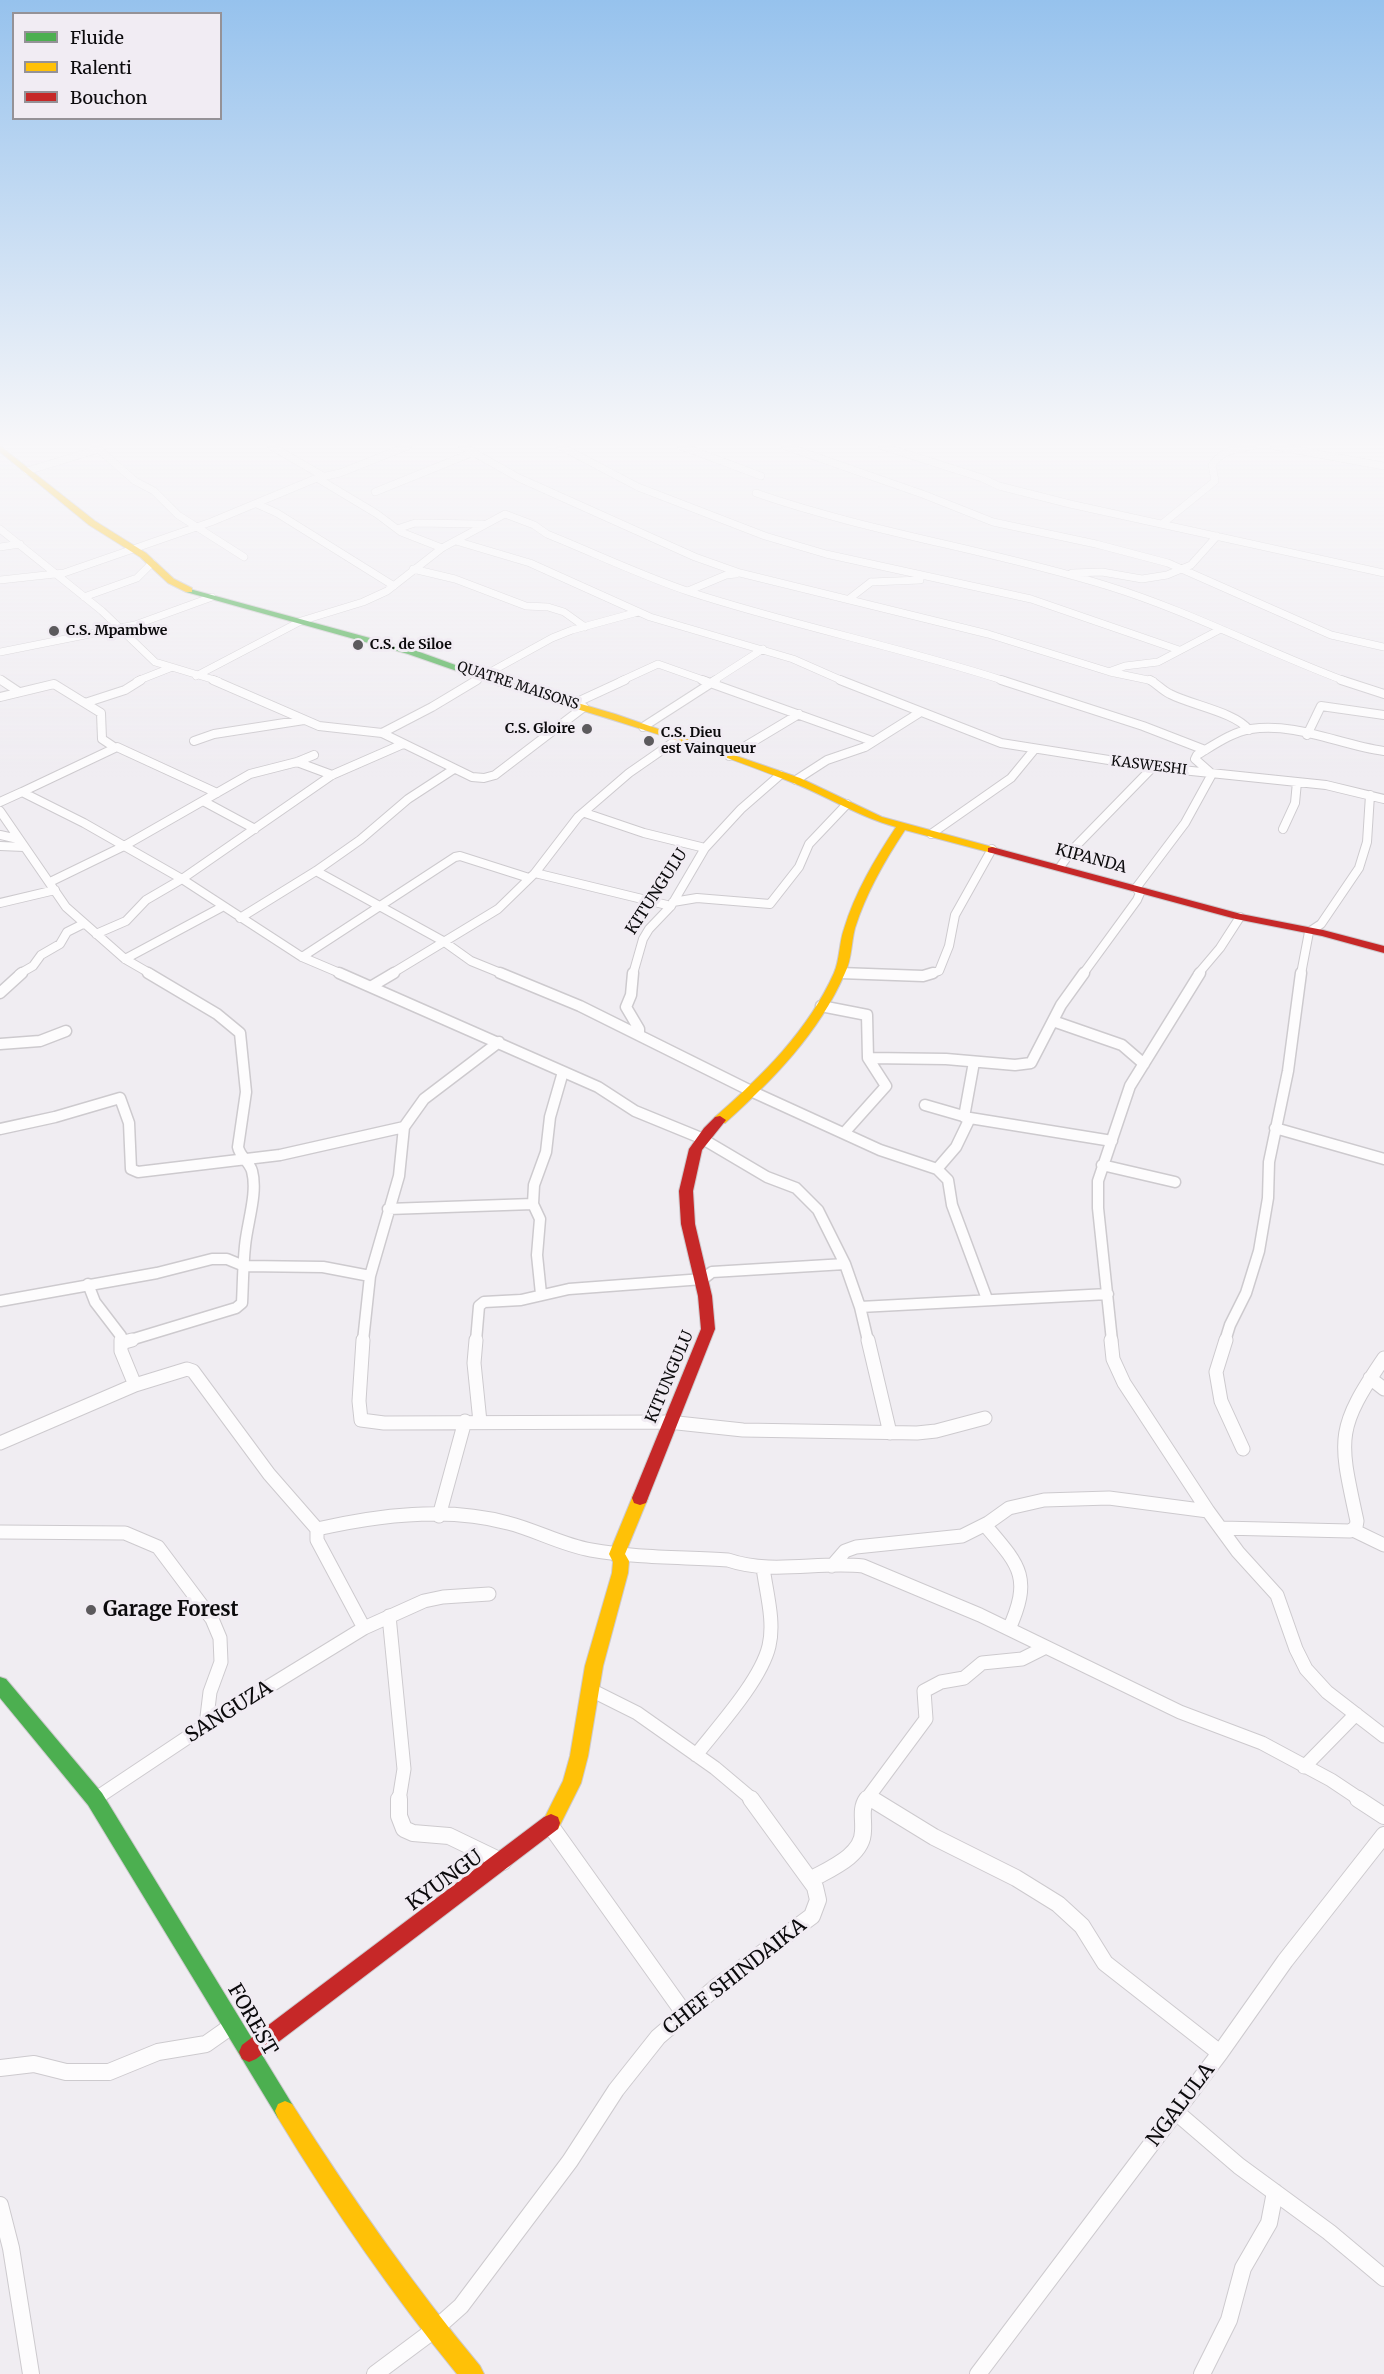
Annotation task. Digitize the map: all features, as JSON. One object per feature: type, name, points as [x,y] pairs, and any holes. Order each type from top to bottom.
[{"type":"street","points":[[36,557],[102,611],[152,660],[170,668],[224,683],[304,720],[333,729],[382,734],[472,777],[488,778],[578,705],[658,664],[872,741]]},
{"type":"street","points":[[0,580],[58,574],[112,557]]},
{"type":"street","name":"QUATRE MAISONS","points":[[143,557],[179,586],[411,651],[517,689],[578,705],[796,780]]},
{"type":"street","points":[[347,557],[394,586]]},
{"type":"street","points":[[196,676],[301,621],[363,602],[394,586],[430,557]]},
{"type":"street","name":"KASWESHI","points":[[509,557],[530,563],[638,612],[793,659],[986,738],[1034,750],[1153,767],[1326,785],[1384,799]]},
{"type":"street","points":[[603,557],[688,591],[772,617],[937,659],[1143,726],[1205,750]]},
{"type":"street","points":[[695,557],[740,573],[1008,639],[1110,672],[1153,681],[1167,693],[1228,717],[1245,725],[1249,730]]},
{"type":"street","points":[[839,557],[1031,599],[1179,650]]},
{"type":"street","points":[[995,557],[1066,574],[1137,595],[1312,671],[1384,694]]},
{"type":"street","points":[[1142,557],[1184,570],[1331,635],[1384,647]]},
{"type":"street","points":[[1066,574],[1102,572],[1142,579],[1184,570],[1200,557]]},
{"type":"street","points":[[1311,557],[1384,573]]},
{"type":"street","points":[[84,597],[131,582],[152,563]]},
{"type":"street","points":[[867,564],[872,582]]},
{"type":"street","points":[[413,569],[455,579],[526,606],[548,607],[564,612],[585,627]]},
{"type":"street","points":[[688,591],[726,575],[740,573]]},
{"type":"street","points":[[849,599],[872,582],[935,579]]},
{"type":"street","points":[[0,651],[120,628],[212,597]]},
{"type":"street","points":[[382,734],[498,666],[552,638],[638,612]]},
{"type":"street","points":[[1110,672],[1125,666],[1158,662],[1219,630]]},
{"type":"street","points":[[643,727],[710,681],[763,649]]},
{"type":"street","points":[[85,703],[125,690],[135,682],[170,668]]},
{"type":"street","points":[[0,679],[19,692]]},
{"type":"street","points":[[0,697],[54,684],[101,713],[102,739],[114,747],[119,747],[149,763],[163,767],[181,779],[217,793]]},
{"type":"street","points":[[1306,735],[1313,726],[1321,706],[1384,715]]},
{"type":"street","points":[[796,780],[820,764],[865,747],[919,712]]},
{"type":"street","points":[[729,756],[799,714]]},
{"type":"street","points":[[194,741],[214,734],[304,720]]},
{"type":"street","points":[[1182,771],[1205,750],[1249,730],[1273,728],[1383,751],[1384,741]]},
{"type":"street","points":[[372,986],[443,940],[489,915],[532,876],[575,820],[629,773],[678,739]]},
{"type":"street","points":[[96,934],[126,921],[146,900],[182,879],[332,775],[403,744]]},
{"type":"street","points":[[714,751],[746,746]]},
{"type":"street","points":[[114,747],[0,804],[21,843],[66,907],[83,924],[125,959],[217,1014],[240,1033],[246,1092],[238,1148],[252,1172],[243,1299],[239,1306],[121,1343]]},
{"type":"street","points":[[931,834],[1011,778],[1034,750]]},
{"type":"street","points":[[0,903],[52,886],[256,772],[297,762],[314,755]]},
{"type":"street","points":[[868,1058],[1031,1063],[1061,1005],[1139,896],[1137,888],[1185,823],[1212,774],[1195,759]]},
{"type":"street","points":[[297,762],[332,775]]},
{"type":"street","points":[[1060,867],[1073,849],[1100,824],[1153,767]]},
{"type":"street","points":[[240,918],[316,871],[360,840],[408,799],[454,769]]},
{"type":"street","name":"KITUNGULU","points":[[627,1011],[634,965],[643,939],[672,904],[705,848],[741,809],[780,775]]},
{"type":"street","name":"KIPANDA","points":[[796,780],[861,813],[902,826],[1240,917],[1329,935],[1384,950]]},
{"type":"street","points":[[1283,829],[1295,803],[1297,782]]},
{"type":"street","points":[[22,792],[182,879],[302,957],[499,1042],[598,1088],[635,1111],[701,1138],[767,1178],[790,1185],[802,1193],[818,1210],[845,1264],[860,1307],[890,1432]]},
{"type":"street","points":[[1243,1449],[1221,1401],[1216,1372],[1230,1325],[1246,1293],[1259,1251],[1268,1198],[1269,1162],[1294,1040],[1298,990],[1309,932],[1321,927],[1330,908],[1360,867],[1365,852],[1370,795]]},
{"type":"street","points":[[203,801],[255,829]]},
{"type":"street","points":[[302,957],[383,906],[401,891],[455,856],[532,876],[672,904],[706,898],[770,904],[799,867],[809,844],[847,804]]},
{"type":"street","points":[[585,813],[644,833],[705,848]]},
{"type":"street","name":"KITUNGULU","points":[[591,1690],[594,1666],[621,1568],[621,1561],[617,1554],[668,1422],[708,1329],[708,1302],[691,1244],[687,1215],[688,1174],[696,1147],[701,1138],[753,1092],[788,1055],[821,1006],[840,973],[847,935],[892,839],[902,826]]},
{"type":"street","points":[[0,835],[21,843]]},
{"type":"street","points":[[0,846],[21,843]]},
{"type":"street","points":[[840,973],[923,976],[939,971],[949,946],[955,915],[992,849]]},
{"type":"street","points":[[316,871],[443,940],[471,960],[613,1021],[652,1043],[753,1092],[880,1150],[937,1169],[945,1174],[952,1205],[987,1299]]},
{"type":"street","points":[[125,959],[222,907]]},
{"type":"street","points":[[1240,917],[1220,948],[1197,976],[1122,1102],[1112,1141],[1102,1165],[1098,1181],[1098,1208],[1112,1349],[1116,1370],[1208,1511],[1238,1552],[1277,1595],[1296,1649],[1306,1669],[1327,1692],[1384,1736]]},
{"type":"street","points":[[0,993],[18,975],[34,964],[41,955],[60,944],[67,932],[83,924]]},
{"type":"street","points":[[821,1006],[867,1015],[868,1058],[886,1086],[844,1133]]},
{"type":"street","points":[[613,1021],[627,1011],[639,1029],[639,1034]]},
{"type":"street","points":[[1053,1021],[1122,1046],[1144,1064]]},
{"type":"street","points":[[0,1044],[39,1041],[66,1031]]},
{"type":"street","points":[[499,1042],[424,1099],[404,1126],[399,1176],[370,1276],[365,1306],[359,1401],[361,1420],[384,1423],[668,1422],[743,1430],[890,1432],[936,1431],[985,1418]]},
{"type":"street","points":[[937,1169],[956,1148],[967,1117],[974,1062]]},
{"type":"street","points":[[541,1294],[537,1248],[540,1219],[533,1204],[534,1185],[546,1152],[550,1117],[563,1072]]},
{"type":"street","points":[[0,1129],[55,1117],[120,1098],[130,1129],[131,1171],[246,1160],[322,1147],[404,1126]]},
{"type":"street","points":[[925,1105],[967,1117],[1112,1141]]},
{"type":"street","points":[[1275,1128],[1384,1160]]},
{"type":"street","points":[[1102,1165],[1175,1182]]},
{"type":"street","points":[[388,1209],[533,1204]]},
{"type":"street","points":[[0,1301],[157,1273],[212,1259],[227,1259],[244,1266],[312,1267],[370,1276]]},
{"type":"street","points":[[480,1422],[474,1363],[479,1306],[484,1302],[521,1300],[569,1288],[703,1279],[712,1272],[845,1264]]},
{"type":"street","points":[[88,1284],[95,1302],[121,1336],[120,1351],[135,1384]]},
{"type":"street","points":[[860,1307],[1108,1294]]},
{"type":"street","points":[[1353,1530],[1357,1521],[1342,1443],[1348,1418],[1384,1358]]},
{"type":"street","points":[[0,1443],[135,1384],[187,1369],[194,1371],[269,1474],[317,1529],[317,1540],[364,1628]]},
{"type":"street","points":[[1371,1378],[1384,1389]]},
{"type":"street","points":[[439,1516],[465,1421]]},
{"type":"street","points":[[832,1566],[845,1551],[856,1547],[897,1541],[954,1537],[985,1525],[1017,1504],[1044,1500],[1109,1498],[1208,1511]]},
{"type":"street","points":[[317,1529],[349,1520],[439,1516],[489,1518],[524,1527],[575,1547],[617,1554],[728,1560],[746,1566],[763,1567],[845,1564],[874,1570],[909,1587],[980,1615],[1180,1712],[1262,1743],[1331,1780],[1384,1816]]},
{"type":"street","points":[[985,1525],[1013,1559],[1021,1580],[1022,1595],[1009,1629]]},
{"type":"street","points":[[1221,1528],[1353,1530],[1384,1545]]},
{"type":"street","points":[[0,1532],[125,1533],[158,1547],[212,1619],[220,1638],[221,1662],[210,1692],[206,1725]]},
{"type":"street","points":[[696,1755],[756,1674],[769,1648],[770,1632],[763,1567]]},
{"type":"street","name":"SANGUZA","points":[[95,1799],[206,1725],[364,1628],[424,1601],[489,1593]]},
{"type":"street","points":[[389,1617],[404,1769],[399,1800],[399,1816],[404,1829],[413,1833],[449,1836],[503,1862]]},
{"type":"street","points":[[810,1880],[857,1848],[862,1837],[861,1809],[893,1761],[926,1719],[923,1696],[928,1687],[964,1678],[982,1663],[1022,1659],[1044,1648]]},
{"type":"street","name":"FOREST","points":[[0,1685],[95,1799],[336,2195],[434,2330],[472,2374]]},
{"type":"street","name":"CHEF SHINDAIKA","points":[[375,2374],[434,2330],[461,2306],[570,2161],[638,2061],[684,2013],[810,1920],[818,1906],[818,1898],[810,1880],[754,1801],[696,1755],[637,1713],[591,1690]]},
{"type":"street","name":"KYUNGU","points":[[249,2052],[550,1825],[572,1783],[585,1733],[591,1690]]},
{"type":"street","points":[[1304,1767],[1356,1714]]},
{"type":"street","points":[[869,1797],[955,1849],[1019,1879],[1059,1905],[1087,1930],[1095,1950],[1106,1963],[1220,2054]]},
{"type":"street","points":[[550,1825],[684,2013]]},
{"type":"street","name":"NGALULA","points":[[978,2374],[1220,2054],[1285,1961],[1384,1835]]},
{"type":"street","points":[[0,2068],[34,2064],[66,2072],[109,2072],[158,2052],[206,2044],[234,2025]]},
{"type":"street","points":[[1176,2112],[1239,2166],[1329,2232],[1384,2278]]},
{"type":"street","points":[[1202,2374],[1229,2320],[1243,2268],[1269,2223],[1275,2192]]},
{"type":"street","points":[[0,2205],[11,2248],[31,2374]]},
{"type":"traffic: fast","points":[[189,590],[411,652],[503,684]]},
{"type":"traffic: fast","points":[[0,1685],[95,1799],[285,2111]]},
{"type":"traffic: slow","points":[[145,557],[171,581],[189,590]]},
{"type":"traffic: slow","points":[[503,684],[612,716],[796,780],[878,819],[992,850]]},
{"type":"traffic: slow","points":[[720,1120],[773,1070],[804,1034],[817,1014],[840,972],[848,933],[860,901],[879,862],[902,826]]},
{"type":"traffic: slow","points":[[551,1823],[572,1783],[579,1756],[594,1666],[620,1573],[621,1561],[617,1554],[640,1498]]},
{"type":"traffic: slow","points":[[285,2111],[373,2246],[472,2374]]},
{"type":"traffic: jam","points":[[992,850],[1240,917],[1323,933],[1384,950]]},
{"type":"traffic: jam","points":[[640,1498],[708,1329],[705,1296],[688,1224],[686,1191],[696,1149],[720,1120]]},
{"type":"traffic: jam","points":[[249,2052],[551,1823]]},
{"type":"place","name":"C.S. Mpambwe","points":[[54,631]]},
{"type":"place","name":"C.S. de Siloe","points":[[358,645]]},
{"type":"place","name":"C.S. Gloire","points":[[587,729]]},
{"type":"place","name":"C.S. Dieu est Vainqueur","points":[[649,741]]},
{"type":"place","name":"Garage Forest","points":[[91,1610]]}]
